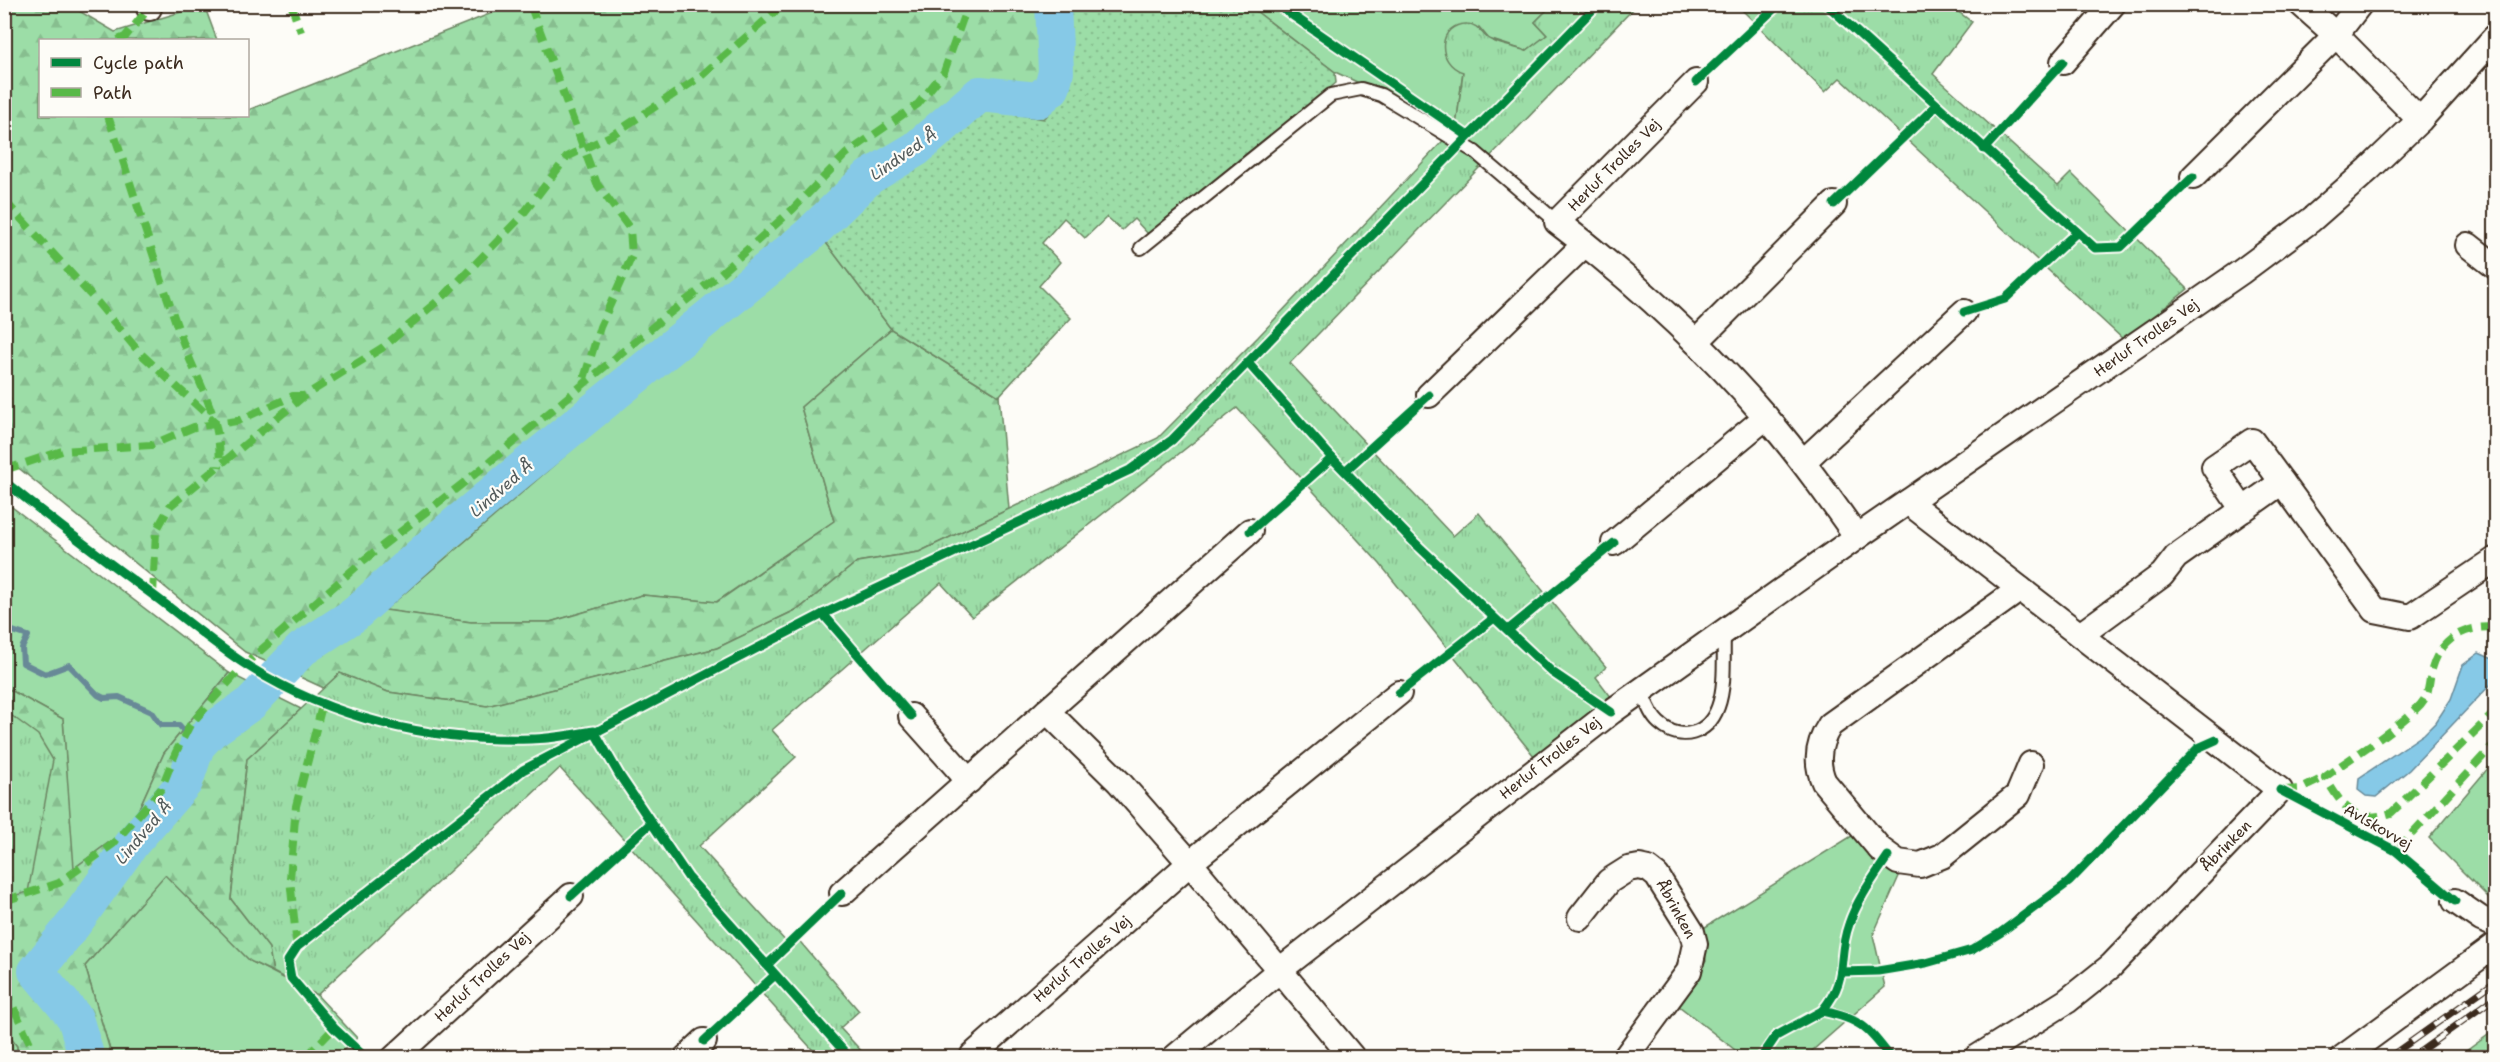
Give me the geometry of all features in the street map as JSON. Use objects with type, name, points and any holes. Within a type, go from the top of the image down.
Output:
[{"type":"street","points":[[2063,62],[2112,4]]},
{"type":"street","points":[[2301,4],[2336,35],[2420,120]]},
{"type":"street","points":[[2193,177],[2336,35],[2360,4]]},
{"type":"street","name":"Herluf Trolles Vej","points":[[1174,1058],[1281,969],[1456,830],[1641,690],[1857,537],[2241,272],[2311,220],[2420,120],[2496,36]]},
{"type":"street","name":"Herluf Trolles Vej","points":[[1696,82],[1557,222],[1642,291],[1696,342],[1766,417],[1803,462],[1857,537]]},
{"type":"street","points":[[1696,342],[1834,204]]},
{"type":"street","points":[[1429,394],[1585,244]]},
{"type":"street","points":[[2468,245],[2496,267]]},
{"type":"street","points":[[1803,462],[1964,312]]},
{"type":"street","points":[[1614,543],[1766,417]]},
{"type":"street","points":[[2243,510],[2214,467],[2252,441],[2375,610],[2410,617],[2496,559]]},
{"type":"street","points":[[2080,635],[2162,575],[2176,557],[2282,482]]},
{"type":"street","name":"Åbrinken","points":[[1908,502],[2280,790],[2111,966],[2067,1001],[1976,1058]]},
{"type":"street","points":[[842,893],[1250,531]]},
{"type":"street","points":[[2020,589],[1830,725],[1819,747],[1819,771],[1824,782],[1880,849],[1898,862],[1920,865],[1942,856],[2018,795],[2031,764]]},
{"type":"street","name":"Herluf Trolles Vej","points":[[973,1055],[1190,863],[1399,693]]},
{"type":"street","points":[[1047,711],[1119,782],[1281,969],[1353,1058]]},
{"type":"street","points":[[911,716],[969,781]]},
{"type":"street","name":"Åbrinken","points":[[1580,918],[1609,881],[1628,869],[1639,867],[1648,869],[1657,876],[1692,932],[1695,944],[1689,970],[1624,1058]]},
{"type":"street","name":"Herluf Trolles Vej","points":[[394,1058],[571,896]]},
{"type":"street","points":[[2455,901],[2481,919],[2496,925]]},
{"type":"street","points":[[2342,1058],[2496,945]]},
{"type":"street","points":[[686,1058],[704,1041]]},
{"type":"lane","points":[[1141,248],[1331,95],[1361,89],[1381,95],[1475,152],[1557,222]]},
{"type":"lane","points":[[1641,690],[1649,709],[1658,722],[1666,728],[1675,733],[1690,734],[1703,729],[1713,721],[1719,704],[1725,631]]},
{"type":"green space","points":[[4,5],[69,5],[115,32],[204,5],[217,39],[39,39],[39,117],[249,117],[249,110],[512,5],[1070,5],[1063,98],[1044,120],[983,109],[821,236],[385,610],[471,622],[550,622],[642,595],[717,602],[834,521],[801,407],[891,329],[999,396],[1009,509],[919,552],[857,562],[800,608],[717,648],[487,706],[388,692],[340,673],[324,688],[245,652],[5,457]]},
{"type":"green space","points":[[1070,5],[1248,5],[1335,72],[1336,83],[1149,235],[1134,219],[1122,230],[1107,217],[1085,238],[1064,218],[1042,243],[1060,262],[1039,286],[1071,318],[999,396],[891,329],[821,236],[983,109],[1044,119],[1063,98]]},
{"type":"green space","points":[[1248,5],[1552,5],[1535,22],[1547,35],[1526,51],[1489,39],[1479,27],[1463,71],[1456,127],[1335,72]]},
{"type":"green space","points":[[1552,5],[1637,5],[1290,363],[1453,536],[1479,513],[1606,667],[1596,677],[1612,698],[1534,756],[1380,564],[1237,408],[972,617],[941,583],[772,730],[796,757],[699,846],[788,944],[796,937],[859,1011],[840,1028],[867,1057],[819,1057],[560,768],[317,995],[273,972],[269,948],[231,899],[247,759],[340,673],[388,692],[487,706],[717,648],[800,608],[857,562],[919,552],[1158,438],[1258,337],[1456,127],[1463,72],[1448,61],[1444,53],[1446,36],[1450,30],[1457,25],[1471,24],[1493,41],[1526,51],[1547,35],[1535,22]]},
{"type":"green space","points":[[1737,5],[1949,5],[1972,22],[1933,74],[2058,186],[2071,173],[2188,289],[2124,340],[1840,78],[1825,92]]},
{"type":"green space","points":[[821,236],[891,329],[801,407],[834,521],[716,602],[642,595],[550,622],[471,622],[384,610]]},
{"type":"green space","points":[[4,501],[229,673],[164,753],[131,826],[73,869],[63,719],[5,687]]},
{"type":"green space","points":[[229,673],[301,709],[247,759],[231,899],[269,948],[273,972],[250,961],[165,875],[85,966],[112,1057],[18,1057],[17,1046],[5,1030],[5,687],[63,719],[74,868],[131,826],[164,753]]},
{"type":"green space","points":[[4,710],[38,735],[53,760],[28,892],[5,898]]},
{"type":"green space","points":[[2495,760],[2495,904],[2429,838]]},
{"type":"green space","points":[[1855,834],[1900,874],[1873,935],[1885,987],[1805,1057],[1744,1057],[1679,1006],[1706,960],[1702,929]]},
{"type":"green space","points":[[165,874],[250,961],[317,995],[357,1038],[336,1057],[112,1057],[85,966]]},
{"type":"green space","points":[[4,1030],[17,1046],[18,1057],[5,1057]]},
{"type":"green space","points":[[2495,1030],[2495,1057],[2458,1057]]},
{"type":"water","points":[[2479,653],[2495,660],[2495,680],[2409,770],[2376,797],[2366,796],[2358,790],[2359,778],[2424,734],[2436,722],[2451,699],[2463,665]]},
{"type":"waterway","name":"Lindved Å","points":[[87,1058],[75,1018],[36,971],[73,925],[132,843],[185,782],[197,746],[211,731],[251,703],[302,649],[354,615],[436,541],[517,473],[808,236],[869,177],[916,149],[980,94],[1038,100],[1052,88],[1056,72],[1053,4]]},
{"type":"waterway","points":[[4,628],[28,636],[22,648],[23,663],[45,674],[69,665],[98,695],[104,698],[119,697],[152,712],[161,725],[179,725],[197,746]]},
{"type":"railway","points":[[2388,1058],[2496,981]]},
{"type":"railway","points":[[2411,1058],[2496,997]]},
{"type":"marked path","points":[[120,39],[125,37],[149,8],[148,4]]},
{"type":"marked path","points":[[291,4],[301,32]]},
{"type":"marked path","points":[[530,4],[597,184],[630,229],[632,256],[600,327],[582,385]]},
{"type":"marked path","points":[[153,595],[156,531],[170,506],[304,396],[382,348],[446,294],[520,218],[567,157],[612,135],[700,77],[784,4]]},
{"type":"marked path","points":[[4,901],[59,883],[113,844],[161,789],[190,725],[245,664],[364,560],[475,474],[715,278],[793,209],[846,154],[918,104],[944,72],[968,4]]},
{"type":"marked path","points":[[108,117],[181,337],[213,417],[217,433],[219,467]]},
{"type":"marked path","points":[[4,200],[98,303],[139,352],[215,422]]},
{"type":"marked path","points":[[4,470],[62,451],[151,445],[194,427],[237,421],[293,396],[304,396]]},
{"type":"marked path","points":[[2496,628],[2474,628],[2448,642],[2436,658],[2428,691],[2420,705],[2394,728],[2325,777],[2337,797],[2358,815],[2367,817],[2391,813],[2496,711]]},
{"type":"marked path","points":[[297,947],[290,879],[296,806],[323,702]]},
{"type":"marked path","points":[[2396,851],[2496,742]]},
{"type":"marked path","points":[[2283,790],[2301,789],[2325,777]]},
{"type":"marked path","points":[[4,987],[37,1058]]},
{"type":"marked path","points":[[305,1058],[334,1028]]},
{"type":"cycle path","points":[[1276,4],[1468,136]]},
{"type":"cycle path","points":[[366,1058],[334,1028],[291,978],[288,961],[297,947],[523,770],[823,614],[1130,470],[1172,440],[1598,4]]},
{"type":"cycle path","points":[[1696,82],[1779,4]]},
{"type":"cycle path","points":[[1826,4],[2095,248],[2121,247],[2193,177]]},
{"type":"cycle path","points":[[1984,149],[2063,62]]},
{"type":"cycle path","points":[[1834,204],[1937,105]]},
{"type":"cycle path","points":[[1964,312],[2005,299],[2077,232]]},
{"type":"cycle path","points":[[1248,363],[1332,458],[1414,542],[1552,672],[1611,712]]},
{"type":"cycle path","points":[[1345,471],[1429,395]]},
{"type":"cycle path","points":[[1250,531],[1332,458]]},
{"type":"cycle path","points":[[4,481],[236,658],[280,684],[314,700],[384,724],[457,736],[539,739],[594,731],[620,776],[688,877],[850,1058]]},
{"type":"cycle path","points":[[1508,630],[1614,543]]},
{"type":"cycle path","points":[[823,614],[911,716]]},
{"type":"cycle path","points":[[1399,693],[1494,618]]},
{"type":"cycle path","points":[[1841,972],[1878,971],[1926,963],[1972,950],[2000,933],[2069,882],[2198,748],[2216,740]]},
{"type":"cycle path","name":"Avlskovvej","points":[[2280,790],[2396,851],[2455,901]]},
{"type":"cycle path","points":[[571,896],[651,823]]},
{"type":"cycle path","points":[[1822,1011],[1836,988],[1845,937],[1852,915],[1888,856]]},
{"type":"cycle path","points":[[767,965],[842,893]]},
{"type":"cycle path","points":[[704,1041],[775,975]]},
{"type":"cycle path","points":[[1761,1058],[1776,1036],[1822,1011],[1855,1021],[1876,1039],[1891,1058]]}]
